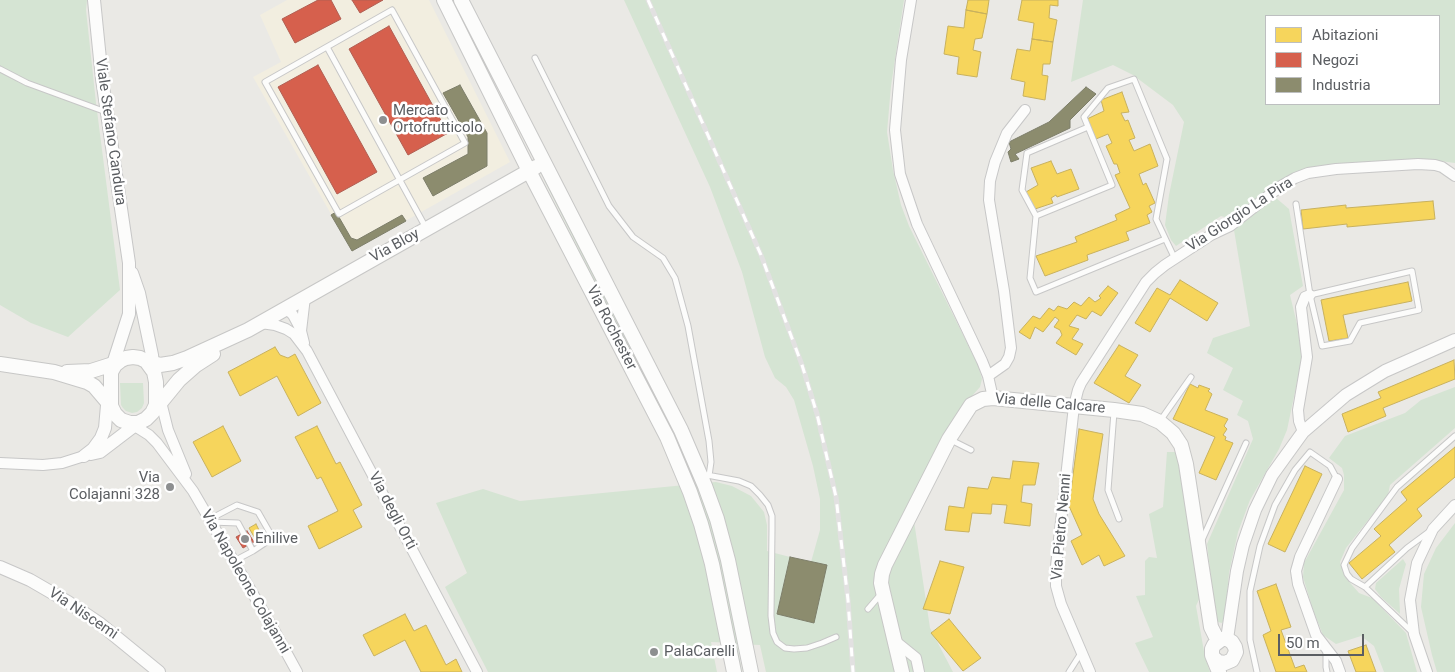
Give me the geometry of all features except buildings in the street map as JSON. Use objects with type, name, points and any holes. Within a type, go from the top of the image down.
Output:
[{"type":"main road","name":"Via Rochester","points":[[444,0],[529,171],[667,437],[701,524],[712,564],[734,672]]},
{"type":"main road","name":"Via Rochester","points":[[461,0],[668,401],[704,475],[728,560],[751,672]]},
{"type":"main road","name":"Via Bloy","points":[[248,330],[544,163]]},
{"type":"main road","points":[[152,370],[160,364],[173,363],[187,358],[248,330]]},
{"type":"main road","points":[[0,364],[54,372],[87,382],[94,386],[121,420],[134,424],[146,419],[179,380],[196,365],[248,330]]},
{"type":"main road","points":[[54,372],[114,369],[126,358],[133,357],[152,370],[156,405],[152,413]]},
{"type":"main road","points":[[109,404],[114,369]]},
{"type":"main road","name":"Via delle Calcare","points":[[902,672],[882,592],[882,574],[949,440],[970,405],[983,399],[993,398],[1142,414],[1160,422],[1173,432],[1181,445],[1186,464],[1211,626],[1222,640]]},
{"type":"main road","points":[[1234,658],[1217,666],[1212,655],[1214,645],[1222,640],[1232,642],[1236,652],[1234,658],[1237,672]]},
{"type":"street","name":"Viale Stefano Candura","points":[[94,0],[107,113],[129,263]]},
{"type":"street","points":[[911,0],[901,60],[895,130],[900,174],[917,224],[988,376],[993,398]]},
{"type":"street","points":[[988,376],[1005,364],[1011,348],[989,200],[990,181],[995,162],[1007,133],[1025,110]]},
{"type":"street","name":"Via Giorgio La Pira","points":[[1074,406],[1081,383],[1138,294],[1155,273],[1211,235],[1230,226],[1281,186],[1308,173],[1336,169],[1426,164],[1442,167],[1455,176]]},
{"type":"street","points":[[114,369],[130,314],[129,263]]},
{"type":"street","points":[[129,263],[139,293],[152,370],[168,430],[193,491]]},
{"type":"street","points":[[1303,432],[1299,422],[1298,410],[1307,357],[1301,308],[1305,297],[1310,295]]},
{"type":"street","points":[[261,323],[298,332],[304,297]]},
{"type":"street","name":"Via degli Orti","points":[[286,308],[293,315],[298,332],[307,351],[477,672]]},
{"type":"street","points":[[1222,640],[1243,545],[1255,510],[1272,475],[1303,432],[1346,395],[1386,371],[1455,340]]},
{"type":"street","points":[[84,456],[102,438],[109,404]]},
{"type":"street","name":"Via Pietro Nenni","points":[[1074,406],[1056,566],[1056,586],[1061,604],[1090,672]]},
{"type":"street","points":[[0,463],[43,465],[62,463],[100,452],[134,424],[149,435],[167,455],[193,491]]},
{"type":"street","points":[[112,443],[132,435],[149,435]]},
{"type":"street","points":[[1337,479],[1300,557],[1296,571],[1298,584],[1316,635],[1336,661],[1340,672]]},
{"type":"street","name":"Via Napoleone Colajanni","points":[[193,491],[297,672]]},
{"type":"street","points":[[1427,672],[1414,634],[1410,600],[1417,563],[1433,529],[1455,505]]},
{"type":"street","name":"Via Niscemi","points":[[0,566],[30,580],[68,602],[99,623],[159,672]]},
{"type":"street","points":[[895,641],[916,658],[919,672]]},
{"type":"lane","points":[[392,10],[465,143],[400,179],[339,214],[265,82],[392,10]]},
{"type":"lane","points":[[327,47],[426,228]]},
{"type":"lane","points":[[535,58],[609,206],[633,237],[663,258],[675,278],[688,326],[709,441],[711,462],[704,475],[739,481],[751,486],[768,505],[772,516],[771,616],[773,633],[777,642],[785,648],[794,649],[815,646],[836,637]]},
{"type":"lane","points":[[0,69],[27,83],[107,113]]},
{"type":"lane","points":[[1036,216],[1112,185],[1084,117],[1108,88],[1134,79],[1167,159],[1156,219],[1175,259]]},
{"type":"lane","points":[[1088,128],[1027,153],[1022,190],[1036,216],[1030,278],[1036,292],[1165,239]]},
{"type":"lane","points":[[1296,204],[1310,295],[1322,346],[1350,341],[1360,323],[1419,310],[1412,271],[1310,295]]},
{"type":"lane","points":[[1160,422],[1191,377]]},
{"type":"lane","points":[[1114,410],[1108,490],[1119,519]]},
{"type":"lane","points":[[1414,634],[1365,587],[1351,579],[1344,565],[1352,548],[1397,488],[1455,436]]},
{"type":"lane","points":[[949,440],[971,450]]},
{"type":"lane","points":[[1199,546],[1246,443]]},
{"type":"lane","points":[[1256,672],[1250,640],[1250,591],[1260,546],[1275,505],[1295,470],[1310,452],[1330,466],[1337,479]]},
{"type":"lane","points":[[209,520],[237,505],[258,512],[270,532],[265,543],[233,561]]},
{"type":"lane","points":[[209,520],[238,523],[253,550]]},
{"type":"lane","points":[[1365,587],[1407,548],[1433,529]]},
{"type":"lane","points":[[868,609],[882,592]]},
{"type":"lane","points":[[1326,649],[1327,672]]},
{"type":"lane","points":[[1070,672],[1082,652]]},
{"type":"shaded area","name":"Mercato Ortofrutticolo","points":[[287,0],[429,0],[510,162],[352,251],[253,77],[281,62],[260,15]]},
{"type":"green space","points":[[0,0],[87,0],[86,10],[96,103],[120,290],[68,337],[31,323],[0,305]]},
{"type":"green space","points":[[624,0],[904,0],[891,86],[887,132],[893,170],[901,205],[909,226],[978,365],[982,379],[980,387],[963,406],[911,501],[930,628],[953,672],[766,672],[760,645],[737,644],[741,672],[734,643],[711,642],[717,672],[488,672],[445,587],[467,573],[436,503],[483,489],[520,501],[716,482],[732,486],[751,496],[764,512],[767,525],[767,551],[790,557],[777,614],[814,623],[811,562],[820,530],[820,499],[813,466],[794,400],[786,387],[775,378],[765,357],[742,272],[710,187]]},
{"type":"green space","points":[[1083,0],[1455,0],[1455,163],[1440,161],[1315,166],[1276,183],[1228,218],[1221,216],[1176,246],[1171,240],[1165,225],[1169,195],[1184,122],[1173,105],[1133,75],[1113,65],[1071,82]]},
{"type":"green space","points":[[546,179],[674,434],[686,460],[684,461],[544,180]]},
{"type":"green space","points":[[1275,197],[1289,209],[1303,286],[1290,295],[1302,358],[1287,430],[1279,449],[1250,500],[1238,532],[1229,573],[1225,618],[1222,623],[1218,622],[1215,613],[1207,544],[1253,439],[1248,421],[1237,415],[1243,401],[1223,390],[1233,368],[1207,353],[1213,338],[1250,326],[1234,230]]},
{"type":"green space","points":[[120,383],[143,383],[144,403],[137,412],[126,411],[121,405]]},
{"type":"green space","points":[[1455,387],[1455,428],[1390,485],[1388,495],[1346,548],[1340,562],[1345,577],[1359,593],[1372,598],[1406,633],[1417,672],[1384,672],[1374,646],[1361,636],[1336,644],[1323,635],[1303,577],[1304,563],[1344,490],[1342,468],[1329,458],[1345,436],[1405,413],[1421,400]]},
{"type":"green space","points":[[1167,452],[1178,452],[1200,597],[1196,606],[1205,657],[1210,672],[1149,672],[1135,643],[1153,637],[1136,596],[1145,595],[1145,561],[1149,557],[1157,558],[1149,514],[1163,507]]},
{"type":"green space","points":[[1455,523],[1455,672],[1437,672],[1421,607],[1424,574],[1436,548]]},
{"type":"green space","points":[[1403,559],[1406,564],[1399,589],[1400,614],[1375,589],[1376,583]]},
{"type":"railway","points":[[648,0],[761,255],[802,365],[817,414],[836,497],[848,600],[853,672]]},
{"type":"place","name":"Mercato Ortofrutticolo","points":[[383,120]]},
{"type":"place","name":"Via Colajanni 328","points":[[170,487]]},
{"type":"place","name":"Enilive","points":[[245,539]]},
{"type":"place","name":"PalaCarelli","points":[[654,652]]}]
